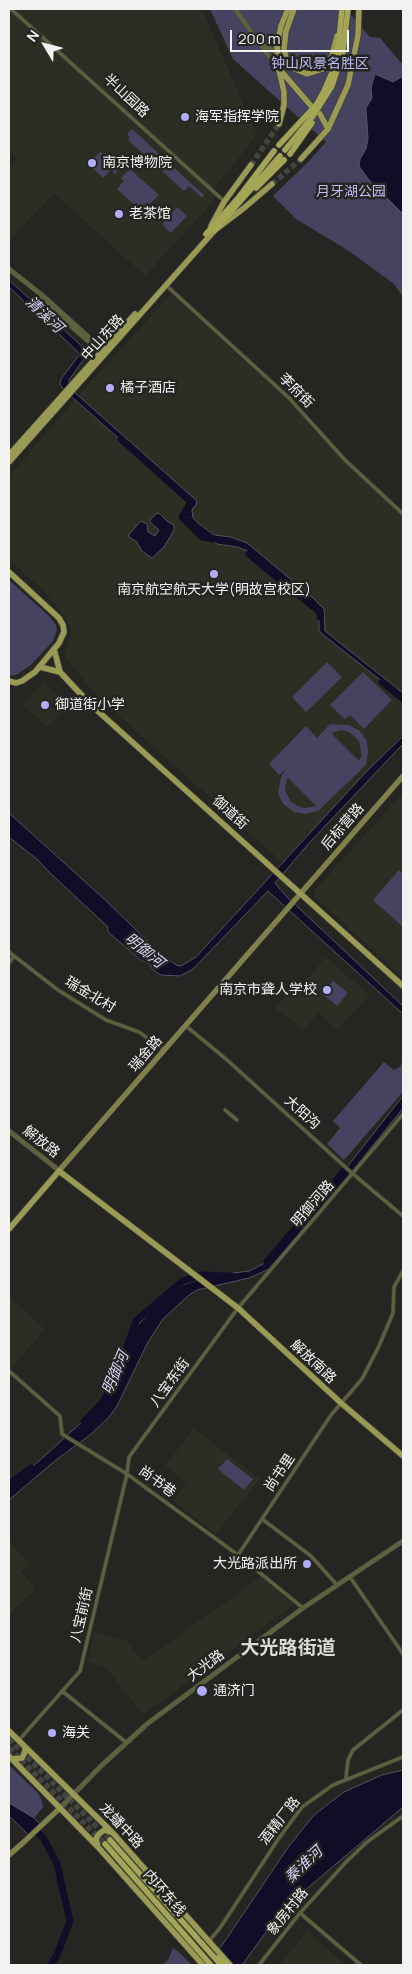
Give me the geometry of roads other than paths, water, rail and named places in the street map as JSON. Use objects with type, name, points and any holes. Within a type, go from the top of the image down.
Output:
[{"type":"highway","points":[[341,9],[340,41],[335,64],[328,82],[284,149],[313,116],[332,86],[343,52],[348,9]]},
{"type":"highway","points":[[206,234],[238,197],[279,155],[215,230]]},
{"type":"highway","name":"内环东线","points":[[210,1953],[107,1842],[203,1963],[210,1965]]},
{"type":"highway","points":[[210,1953],[221,1965]]},
{"type":"highway","points":[[210,1953],[229,1965]]},
{"type":"main road","points":[[279,124],[284,105],[284,92],[276,46],[288,9]]},
{"type":"main road","points":[[294,9],[286,30],[284,49],[286,58],[294,69],[307,74],[323,69],[332,56],[341,9]]},
{"type":"main road","points":[[301,159],[328,129],[348,85],[358,35],[359,9]]},
{"type":"main road","points":[[279,70],[314,106]]},
{"type":"main road","points":[[320,114],[328,129]]},
{"type":"main road","name":"中山东路","points":[[9,456],[206,234],[224,202],[252,165]]},
{"type":"main road","name":"中山东路","points":[[9,462],[102,352],[215,230],[272,184]]},
{"type":"main road","points":[[9,572],[62,621],[63,637],[40,667],[22,681],[16,683],[9,681]]},
{"type":"main road","name":"御道街","points":[[54,650],[60,672],[90,704],[403,986]]},
{"type":"main road","points":[[40,667],[60,672]]},
{"type":"main road","name":"后标营路","points":[[300,893],[403,776]]},
{"type":"main road","name":"瑞金路","points":[[9,1229],[300,893]]},
{"type":"main road","points":[[140,1233],[238,1308]]},
{"type":"main road","name":"龙蟠中路","points":[[9,1731],[112,1832],[229,1965]]},
{"type":"main road","points":[[10,1758],[22,1758],[26,1752],[24,1747]]},
{"type":"main road","points":[[10,1758],[98,1847],[203,1963]]},
{"type":"main road","points":[[9,1855],[60,1808]]},
{"type":"main road","points":[[98,1847],[96,1839],[98,1835],[104,1830],[112,1832]]},
{"type":"street","name":"半山园路","points":[[11,9],[224,202]]},
{"type":"street","points":[[235,9],[279,70]]},
{"type":"street","points":[[260,44],[274,51],[279,70]]},
{"type":"street","points":[[9,269],[43,296],[102,352]]},
{"type":"street","name":"李府街","points":[[169,288],[289,398],[345,460],[403,514]]},
{"type":"street","name":"瑞金北村","points":[[9,952],[58,990],[106,1020],[139,1032],[164,1050]]},
{"type":"street","points":[[9,963],[14,956]]},
{"type":"street","name":"大阳沟","points":[[186,1026],[226,1059],[353,1174],[403,1216]]},
{"type":"street","points":[[225,1110],[237,1120]]},
{"type":"street","name":"明御河路","points":[[238,1308],[403,1114]]},
{"type":"street","name":"解放路","points":[[9,1132],[59,1171]]},
{"type":"street","points":[[59,1171],[140,1233]]},
{"type":"street","name":"解放南路","points":[[186,1269],[238,1308],[341,1403],[403,1456]]},
{"type":"street","name":"尚书里","points":[[238,1555],[341,1403],[362,1379],[393,1313],[394,1287],[403,1271]]},
{"type":"street","name":"八宝东街","points":[[127,1474],[129,1457],[238,1308]]},
{"type":"street","name":"尚书巷","points":[[9,1371],[60,1416],[62,1434],[127,1474],[238,1555],[303,1608]]},
{"type":"street","name":"八宝前街","points":[[18,1741],[80,1671],[127,1474]]},
{"type":"street","points":[[262,1519],[310,1556],[337,1585]]},
{"type":"street","name":"大光路","points":[[60,1808],[147,1724],[303,1608],[403,1541]]},
{"type":"street","points":[[350,1576],[403,1654]]},
{"type":"street","points":[[62,1691],[127,1743]]},
{"type":"street","points":[[346,1778],[348,1760],[353,1750],[403,1710]]},
{"type":"street","name":"酒精厂路","points":[[209,1941],[220,1928],[279,1838],[302,1807],[332,1785],[346,1778],[403,1757]]},
{"type":"street","name":"象房村路","points":[[260,1965],[300,1913],[347,1861],[367,1842],[403,1816]]},
{"type":"street","points":[[300,1913],[361,1965]]},
{"type":"water","points":[[375,74],[393,82],[403,76],[403,214],[369,180],[359,166],[368,139],[366,108],[372,98],[371,88]]},
{"type":"water","name":"清溪河","points":[[9,280],[85,349],[86,356],[69,380],[69,385],[73,391],[197,501],[192,509],[193,518],[198,523],[214,535],[231,537],[247,543],[312,597],[324,609],[325,631],[403,693],[403,698],[322,634],[319,630],[319,614],[317,609],[261,561],[248,551],[217,544],[200,533],[189,522],[186,515],[190,502],[64,390],[60,384],[61,379],[80,354],[9,287]]},
{"type":"water","points":[[157,513],[174,525],[174,530],[164,547],[152,558],[142,551],[137,542],[129,537],[129,534],[141,521],[147,524],[148,532],[155,536],[159,530],[150,520]]},
{"type":"water","points":[[403,736],[403,744],[310,842],[275,883],[284,894],[403,1006],[403,1014],[268,891],[193,969],[180,976],[161,975],[152,969],[149,963],[142,961],[108,932],[108,927],[38,860],[9,837],[9,813],[155,948],[176,965],[181,966],[196,957],[366,772]]},
{"type":"water","name":"明御河","points":[[403,1096],[403,1108],[276,1266],[249,1278],[197,1290],[189,1295],[163,1319],[148,1342],[117,1406],[109,1417],[90,1435],[56,1460],[9,1500],[9,1484],[38,1462],[107,1399],[112,1390],[119,1362],[138,1325],[160,1303],[183,1285],[208,1276],[249,1271],[269,1261],[321,1200]]},
{"type":"water","name":"秦淮河","points":[[403,1770],[403,1807],[283,1909],[242,1965],[206,1965],[223,1944],[289,1846],[314,1815],[344,1792],[382,1775]]},
{"type":"water","points":[[9,1803],[34,1818],[41,1825],[30,1836],[9,1816]]},
{"type":"waterway","points":[[121,439],[191,502],[182,517],[202,537],[214,539]]},
{"type":"waterway","points":[[249,554],[300,596]]},
{"type":"waterway","points":[[305,600],[320,612],[320,617]]},
{"type":"waterway","points":[[382,682],[403,699]]},
{"type":"waterway","name":"明御河","points":[[267,1262],[344,1171]]},
{"type":"waterway","name":"明御河","points":[[201,1275],[231,1276]]},
{"type":"waterway","name":"明御河","points":[[127,1347],[136,1321],[183,1281],[193,1278]]},
{"type":"waterway","name":"明御河","points":[[84,1422],[103,1402],[116,1379]]},
{"type":"waterway","name":"明御河","points":[[9,1484],[31,1468]]},
{"type":"waterway","points":[[33,1827],[44,1839],[57,1864],[70,1921],[57,1955],[51,1965]]},
{"type":"tunnel","points":[[251,165],[279,124]]},
{"type":"tunnel","points":[[272,184],[301,159]]},
{"type":"tunnel","points":[[9,1739],[110,1840]]},
{"type":"tunnel","points":[[9,1748],[105,1844]]},
{"type":"place","name":"海军指挥学院","points":[[185,117]]},
{"type":"place","name":"南京博物院","points":[[92,163]]},
{"type":"place","name":"老茶馆","points":[[119,214]]},
{"type":"place","name":"橘子酒店","points":[[110,388]]},
{"type":"place","name":"南京航空航天大学(明故宫校区)","points":[[214,574]]},
{"type":"place","name":"御道街小学","points":[[45,705]]},
{"type":"place","name":"南京市聋人学校","points":[[327,990]]},
{"type":"place","name":"大光路派出所","points":[[307,1564]]},
{"type":"place","name":"通济门","points":[[202,1691]]},
{"type":"place","name":"海关","points":[[52,1733]]},
{"type":"district","name":"大光路街道","points":[[288,1649]]},
{"type":"park label","name":"钟山风景名胜区","points":[[320,64]]},
{"type":"park label","name":"月牙湖公园","points":[[351,192]]}]
